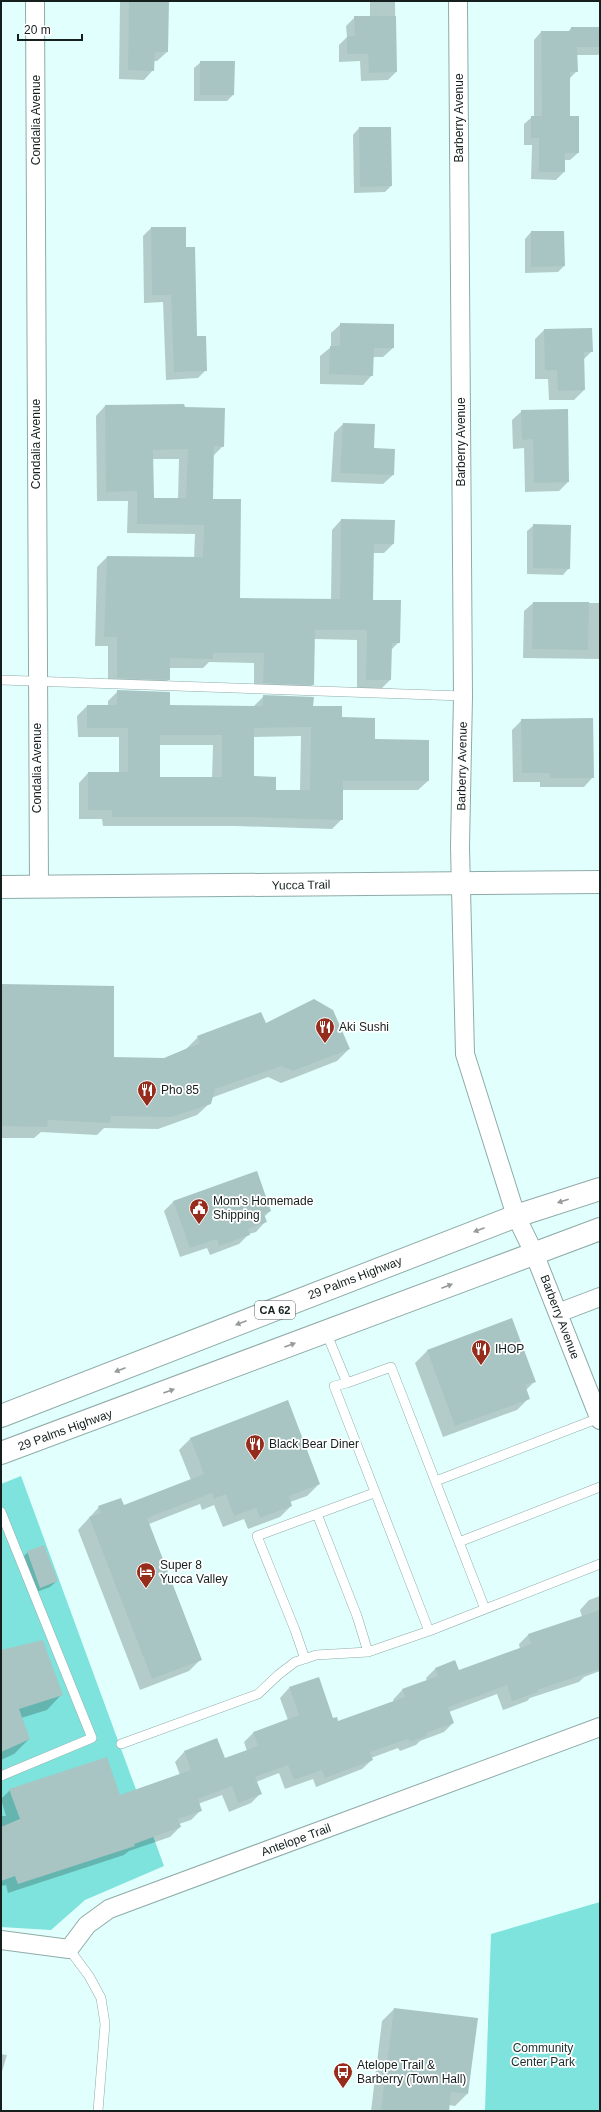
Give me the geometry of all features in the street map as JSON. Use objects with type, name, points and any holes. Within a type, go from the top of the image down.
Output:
[{"type":"main road","name":"Yucca Trail","points":[[1,887],[600,882]]},
{"type":"main road","name":"29 Palms Highway","points":[[1,1416],[516,1216],[600,1189]]},
{"type":"main road","name":"29 Palms Highway","points":[[1,1453],[600,1229]]},
{"type":"street","name":"Condalia Avenue","points":[[35,1],[39,887]]},
{"type":"street","name":"Barberry Avenue","points":[[458,1],[463,696],[460,847],[465,1054],[516,1216],[534,1253],[600,1419]]},
{"type":"street","points":[[558,1313],[600,1297]]},
{"type":"street","name":"Antelope Trail","points":[[68,1948],[87,1925],[109,1909],[600,1728]]},
{"type":"street","points":[[1,1940],[68,1948]]},
{"type":"lane","points":[[1,680],[37,680],[463,696]]},
{"type":"lane","points":[[326,1332],[347,1383]]},
{"type":"lane","points":[[429,1631],[374,1493],[334,1386],[347,1383],[392,1366],[485,1609]]},
{"type":"lane","points":[[436,1481],[600,1419]]},
{"type":"lane","points":[[459,1542],[600,1487]]},
{"type":"lane","points":[[305,1659],[295,1630],[257,1536],[374,1493]]},
{"type":"lane","points":[[1,1512],[92,1738],[1,1776]]},
{"type":"lane","points":[[317,1514],[357,1616],[368,1652]]},
{"type":"lane","points":[[121,1744],[258,1694],[278,1675],[295,1662],[316,1655],[368,1652],[429,1631],[600,1564]]},
{"type":"lane","points":[[68,1948],[89,1976],[101,1998],[105,2024],[98,2111]]},
{"type":"green space","points":[[21,1476],[164,1866],[85,1900],[51,1930],[1,1927],[1,1484]]},
{"type":"green space","name":"Community Center Park","points":[[600,1902],[600,2111],[485,2111],[491,1934]]},
{"type":"building","points":[[129,1],[169,1],[168,52],[155,52],[154,71],[128,70]]},
{"type":"building","points":[[354,16],[396,16],[397,72],[369,73],[368,54],[347,54],[347,36],[355,36]]},
{"type":"building","points":[[571,27],[600,27],[600,47],[577,47],[578,72],[570,72],[570,116],[579,116],[579,153],[565,153],[565,172],[539,172],[539,138],[531,138],[531,116],[542,116],[541,31],[571,31]]},
{"type":"building","points":[[200,61],[235,61],[234,95],[200,95]]},
{"type":"building","points":[[359,127],[391,127],[392,186],[360,187]]},
{"type":"building","points":[[151,227],[186,227],[186,247],[195,247],[197,336],[206,336],[207,371],[174,372],[171,295],[152,295]]},
{"type":"building","points":[[531,231],[564,231],[565,266],[531,267]]},
{"type":"building","points":[[340,323],[394,324],[394,348],[374,348],[373,376],[329,374],[330,346],[340,346]]},
{"type":"building","points":[[592,328],[593,352],[584,352],[585,390],[558,391],[557,370],[545,370],[544,329]]},
{"type":"building","points":[[184,404],[185,407],[225,408],[224,447],[214,446],[213,499],[241,499],[240,598],[340,599],[341,519],[395,520],[394,544],[374,544],[373,600],[401,600],[400,643],[392,643],[391,680],[366,680],[367,630],[315,630],[314,685],[263,683],[264,653],[213,653],[213,659],[170,658],[170,680],[117,678],[117,637],[104,637],[107,556],[203,557],[204,525],[137,524],[137,491],[106,492],[105,405]],"holes":[[[188,449],[186,498],[154,498],[153,450]]]},
{"type":"building","points":[[568,409],[569,482],[534,483],[533,439],[522,440],[521,410]]},
{"type":"building","points":[[343,423],[375,424],[374,448],[395,449],[394,475],[340,473]]},
{"type":"building","points":[[533,524],[571,525],[570,569],[533,568]]},
{"type":"building","points":[[533,602],[589,602],[588,650],[532,649]]},
{"type":"building","points":[[117,690],[170,692],[170,705],[263,706],[263,695],[314,697],[313,706],[342,706],[342,717],[375,718],[375,739],[429,740],[429,781],[343,781],[343,820],[246,817],[112,817],[112,810],[88,810],[88,772],[128,772],[128,728],[87,728],[87,705],[117,705]],"holes":[[[311,727],[310,790],[276,790],[276,777],[254,776],[254,728]],[[160,735],[222,735],[222,777],[160,777]]]},
{"type":"building","points":[[593,718],[594,778],[550,778],[549,773],[522,773],[521,719]]},
{"type":"building","points":[[1,984],[114,986],[114,1057],[164,1058],[200,1043],[197,1036],[261,1012],[266,1023],[314,999],[333,1010],[350,1049],[293,1071],[281,1066],[215,1089],[211,1104],[171,1117],[111,1116],[110,1123],[48,1120],[47,1127],[1,1126]]},
{"type":"building","points":[[257,1171],[271,1211],[264,1214],[267,1222],[248,1229],[250,1235],[219,1246],[217,1239],[190,1248],[173,1201]]},
{"type":"building","name":"IHOP","points":[[512,1318],[536,1382],[525,1385],[530,1399],[455,1426],[427,1350]]},
{"type":"building","points":[[288,1400],[320,1484],[289,1496],[292,1506],[260,1518],[256,1508],[234,1516],[226,1494],[214,1499],[212,1493],[147,1518],[202,1660],[152,1679],[89,1517],[101,1513],[98,1506],[121,1498],[124,1505],[204,1474],[190,1438]]},
{"type":"building","points":[[44,1545],[58,1581],[40,1588],[27,1551]]},
{"type":"building","points":[[600,1610],[600,1669],[537,1690],[538,1692],[512,1701],[507,1685],[448,1707],[454,1723],[426,1733],[427,1736],[410,1742],[408,1739],[370,1752],[373,1760],[325,1778],[322,1770],[294,1780],[288,1765],[255,1777],[262,1794],[238,1803],[232,1786],[198,1799],[202,1811],[178,1819],[181,1827],[134,1844],[135,1846],[18,1884],[15,1876],[1,1881],[1,1827],[20,1819],[9,1789],[107,1757],[120,1795],[191,1770],[184,1751],[217,1738],[225,1758],[258,1746],[253,1732],[299,1715],[289,1687],[319,1677],[333,1718],[337,1717],[338,1721],[405,1697],[402,1689],[438,1676],[435,1668],[455,1660],[459,1670],[531,1644],[528,1634]]},
{"type":"building","points":[[43,1640],[63,1695],[19,1709],[30,1739],[1,1752],[1,1650]]},
{"type":"building","points":[[394,2008],[478,2018],[468,2094],[451,2092],[449,2111],[381,2111]]},
{"type":"place","name":"Aki Sushi","points":[[325,1044]]},
{"type":"place","name":"Pho 85","points":[[147,1107]]},
{"type":"place","name":"Mom's Homemade Shipping","points":[[199,1225]]},
{"type":"place","name":"IHOP","points":[[481,1366]]},
{"type":"place","name":"Black Bear Diner","points":[[255,1461]]},
{"type":"place","name":"Super 8 Yucca Valley","points":[[146,1589]]},
{"type":"place","name":"Atelope Trail & Barberry (Town Hall)","points":[[343,2089]]}]
